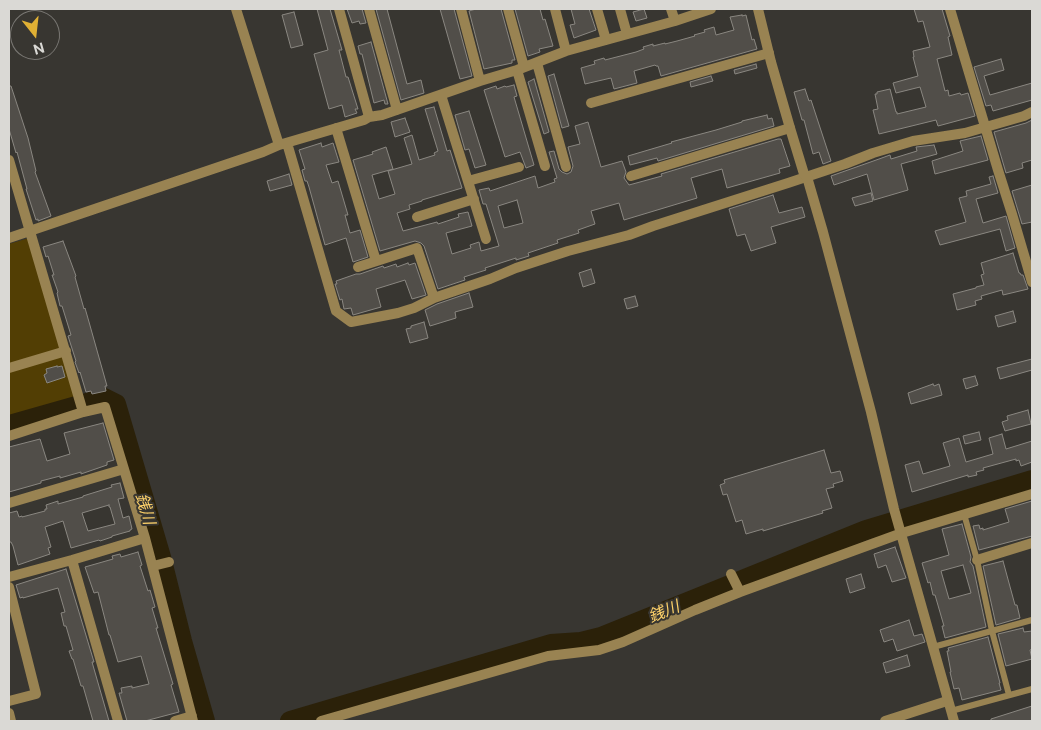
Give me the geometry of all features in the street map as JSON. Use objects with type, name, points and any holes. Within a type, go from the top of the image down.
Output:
[{"type":"street","points":[[236,9],[283,144],[336,311],[351,322],[414,308],[434,298],[516,268],[568,251],[629,235],[807,177],[873,153],[914,141],[965,133],[1032,112]]},
{"type":"street","points":[[339,9],[369,117]]},
{"type":"street","points":[[369,9],[397,110]]},
{"type":"street","points":[[461,9],[480,81]]},
{"type":"street","points":[[508,9],[545,166]]},
{"type":"street","points":[[555,9],[566,51]]},
{"type":"street","points":[[597,9],[606,40]]},
{"type":"street","points":[[620,9],[627,34]]},
{"type":"street","points":[[671,9],[675,21]]},
{"type":"street","points":[[9,238],[283,144],[369,117],[382,116],[480,81],[521,69],[566,51],[675,21],[711,9]]},
{"type":"street","points":[[758,9],[790,128],[823,232],[859,364],[895,511],[952,716]]},
{"type":"street","points":[[950,9],[1032,282]]},
{"type":"street","points":[[591,103],[769,53]]},
{"type":"street","points":[[537,63],[566,167]]},
{"type":"street","points":[[441,95],[486,238]]},
{"type":"street","points":[[336,128],[376,261]]},
{"type":"street","points":[[631,176],[790,128]]},
{"type":"street","points":[[9,160],[81,407]]},
{"type":"street","points":[[468,181],[519,166]]},
{"type":"street","points":[[417,217],[474,198]]},
{"type":"street","points":[[358,267],[417,248],[434,298]]},
{"type":"street","points":[[9,368],[66,351]]},
{"type":"street","points":[[9,436],[81,407],[105,407],[145,538],[193,719],[175,721]]},
{"type":"street","points":[[9,502],[124,469]]},
{"type":"street","points":[[321,721],[548,656],[599,650],[623,642],[739,590],[901,531],[1032,494]]},
{"type":"street","points":[[9,577],[145,538]]},
{"type":"street","points":[[977,560],[1032,543]]},
{"type":"street","points":[[72,560],[118,721]]},
{"type":"street","points":[[152,566],[169,562]]},
{"type":"street","points":[[732,575],[739,590]]},
{"type":"street","points":[[9,587],[36,694],[9,701]]},
{"type":"street","points":[[884,721],[947,701]]},
{"type":"street","points":[[9,713],[11,721]]},
{"type":"lane","points":[[964,514],[977,560],[992,631],[1009,695]]},
{"type":"lane","points":[[933,647],[1032,620]]},
{"type":"lane","points":[[952,716],[1009,695],[1032,689]]},
{"type":"shaded area","points":[[29,238],[77,401],[9,421],[9,244]]},
{"type":"building","points":[[317,9],[330,9],[342,50],[339,50],[346,77],[348,77],[358,109],[355,109],[357,113],[345,117],[342,105],[329,109],[314,54],[328,50]]},
{"type":"building","points":[[347,9],[362,9],[366,23],[360,24],[359,21],[352,23]]},
{"type":"building","points":[[376,9],[387,9],[407,84],[421,80],[424,93],[401,100]]},
{"type":"building","points":[[440,9],[454,9],[472,76],[460,79]]},
{"type":"building","points":[[476,9],[501,9],[515,60],[512,60],[512,63],[484,69],[469,11]]},
{"type":"building","points":[[515,9],[540,9],[553,46],[539,49],[540,52],[528,56]]},
{"type":"building","points":[[571,9],[589,9],[596,30],[574,38],[570,25],[575,24]]},
{"type":"building","points":[[644,9],[647,18],[636,21],[633,12]]},
{"type":"building","points":[[914,9],[942,9],[950,36],[948,37],[952,55],[937,59],[945,91],[948,90],[949,96],[968,93],[975,116],[938,126],[936,120],[879,134],[873,110],[878,109],[875,94],[877,92],[890,89],[897,114],[926,107],[920,87],[896,93],[893,83],[918,76],[913,51],[930,47],[923,21],[918,22]]},
{"type":"building","points":[[294,12],[303,45],[291,48],[282,15]]},
{"type":"building","points":[[746,15],[752,40],[754,39],[757,49],[661,76],[658,66],[655,65],[634,71],[637,83],[614,89],[611,78],[585,84],[581,68],[595,64],[594,61],[636,52],[644,49],[643,47],[653,44],[653,46],[665,44],[695,36],[705,32],[704,30],[714,27],[716,35],[734,30],[730,17]]},
{"type":"building","points":[[371,42],[388,104],[385,104],[384,100],[374,103],[362,54],[360,54],[358,46]]},
{"type":"building","points":[[1001,59],[1004,70],[984,76],[990,95],[1032,83],[1032,100],[993,111],[991,105],[986,106],[974,67]]},
{"type":"building","points":[[756,64],[757,68],[735,74],[734,70]]},
{"type":"building","points":[[554,74],[569,126],[562,128],[548,76]]},
{"type":"building","points":[[711,76],[713,81],[691,87],[690,82]]},
{"type":"building","points":[[534,79],[549,132],[544,134],[528,82]]},
{"type":"building","points":[[514,85],[517,96],[514,97],[534,165],[526,168],[520,152],[505,157],[484,90],[496,86],[497,89]]},
{"type":"building","points":[[9,86],[11,86],[28,138],[35,172],[51,216],[38,221],[38,219],[36,220],[26,189],[9,129]]},
{"type":"building","points":[[805,89],[809,101],[811,100],[831,161],[823,164],[819,152],[813,154],[794,92]]},
{"type":"building","points":[[434,107],[447,151],[450,150],[462,188],[409,205],[410,209],[397,213],[403,231],[437,222],[438,224],[459,217],[458,214],[468,212],[472,226],[446,233],[452,254],[471,248],[470,245],[479,242],[481,251],[499,246],[486,204],[483,204],[479,190],[489,188],[490,191],[535,176],[538,188],[555,182],[554,179],[557,178],[549,152],[554,151],[559,169],[562,172],[567,174],[571,172],[573,166],[568,147],[580,144],[575,126],[588,122],[601,167],[622,161],[626,172],[624,178],[629,185],[778,139],[781,139],[790,166],[779,169],[780,173],[727,188],[722,169],[691,178],[697,198],[624,220],[619,203],[591,211],[595,224],[578,230],[579,233],[557,240],[558,243],[528,253],[529,256],[485,268],[486,270],[464,277],[465,280],[438,289],[424,246],[421,243],[415,241],[380,251],[353,160],[373,154],[372,152],[386,147],[393,169],[372,175],[379,199],[395,194],[388,171],[412,164],[404,138],[412,135],[419,160],[435,155],[434,153],[438,151],[425,109]],"holes":[[[517,200],[523,223],[504,228],[498,206]]]},
{"type":"building","points":[[469,111],[486,165],[475,168],[469,149],[465,150],[455,115]]},
{"type":"building","points":[[767,115],[768,119],[772,118],[774,126],[658,161],[657,158],[630,165],[628,156]]},
{"type":"building","points":[[405,118],[410,132],[395,137],[391,122]]},
{"type":"building","points":[[1032,120],[1032,160],[1022,163],[1023,168],[1006,173],[994,132]]},
{"type":"building","points":[[981,136],[988,160],[935,174],[932,161],[963,151],[960,141]]},
{"type":"building","points":[[321,143],[322,147],[333,143],[339,162],[326,165],[332,183],[338,181],[348,215],[345,215],[350,233],[360,230],[368,257],[353,262],[346,238],[325,245],[309,187],[307,181],[305,181],[302,170],[305,169],[299,150]]},
{"type":"building","points":[[934,145],[937,154],[901,164],[908,190],[874,200],[867,174],[834,185],[831,176],[890,155],[891,159],[917,151],[916,147]]},
{"type":"building","points":[[289,174],[292,185],[270,191],[267,181]]},
{"type":"building","points":[[993,176],[998,193],[976,199],[983,223],[1006,216],[1015,248],[1006,251],[1000,229],[940,245],[935,231],[966,222],[959,198],[967,196],[966,191],[991,184],[989,177]]},
{"type":"building","points":[[1032,185],[1032,222],[1022,224],[1012,191]]},
{"type":"building","points":[[871,193],[873,201],[855,206],[852,198]]},
{"type":"building","points":[[773,195],[779,213],[802,207],[805,217],[771,227],[776,243],[751,251],[745,234],[737,236],[729,209]]},
{"type":"building","points":[[63,241],[76,276],[107,386],[105,386],[106,391],[92,394],[91,391],[86,392],[75,362],[68,336],[71,335],[62,306],[60,306],[48,256],[46,257],[43,247]]},
{"type":"building","points":[[1013,253],[1019,273],[1023,275],[1028,289],[1003,295],[1002,290],[981,296],[982,299],[975,301],[976,305],[957,310],[953,294],[984,285],[981,275],[984,274],[981,263]]},
{"type":"building","points":[[408,263],[409,265],[415,263],[426,295],[412,299],[405,280],[376,289],[381,307],[353,315],[351,308],[344,309],[342,299],[340,300],[335,284],[337,284],[336,281],[383,266],[384,268],[396,264],[397,267]]},
{"type":"building","points":[[591,269],[595,283],[583,287],[579,273]]},
{"type":"building","points":[[469,293],[473,307],[455,312],[456,318],[430,326],[425,310]]},
{"type":"building","points":[[635,296],[638,306],[627,309],[624,299]]},
{"type":"building","points":[[1013,311],[1016,322],[998,327],[995,316]]},
{"type":"building","points":[[424,322],[428,338],[410,343],[406,329]]},
{"type":"building","points":[[1032,359],[1032,370],[1000,379],[997,368]]},
{"type":"building","points":[[62,366],[65,377],[47,383],[44,375],[47,373],[46,369]]},
{"type":"building","points":[[975,376],[978,385],[966,389],[963,379]]},
{"type":"building","points":[[933,384],[934,386],[939,384],[942,395],[911,404],[908,393]]},
{"type":"building","points":[[1028,410],[1031,424],[1005,431],[1002,422],[1008,420],[1007,416]]},
{"type":"building","points":[[103,423],[114,460],[107,462],[107,465],[81,474],[81,472],[60,478],[60,476],[9,492],[9,447],[40,439],[47,461],[70,454],[64,433]]},
{"type":"building","points":[[979,432],[981,440],[965,444],[963,436]]},
{"type":"building","points":[[1002,434],[1006,449],[1032,441],[1032,462],[1021,466],[1019,460],[1016,461],[1016,459],[983,468],[984,470],[976,472],[977,475],[968,477],[968,475],[912,492],[905,465],[919,461],[923,474],[950,466],[943,443],[959,438],[966,462],[993,454],[989,438]]},
{"type":"building","points":[[824,450],[831,473],[840,471],[843,481],[833,484],[834,487],[826,489],[832,508],[822,511],[823,513],[763,531],[763,529],[746,534],[742,520],[736,522],[727,494],[723,495],[720,485],[725,483],[724,480]]},
{"type":"building","points":[[120,483],[124,498],[118,499],[123,518],[129,516],[132,529],[130,531],[71,548],[63,521],[45,527],[51,547],[48,548],[50,554],[18,565],[13,546],[9,542],[9,513],[17,511],[19,517],[22,517],[45,511],[47,509],[46,505],[58,501],[58,504],[83,497],[112,487],[111,485]],"holes":[[[109,505],[115,524],[88,531],[82,513]]]},
{"type":"building","points":[[1032,501],[1032,536],[979,550],[973,526],[979,525],[980,529],[983,528],[983,530],[1009,522],[1005,509]]},
{"type":"building","points":[[962,524],[986,627],[945,638],[942,626],[944,626],[935,595],[933,595],[930,582],[928,583],[922,563],[949,555],[942,529]],"holes":[[[963,565],[971,593],[949,599],[941,571]]]},
{"type":"building","points":[[895,547],[906,578],[892,582],[886,565],[878,568],[874,554]]},
{"type":"building","points":[[138,552],[142,565],[140,566],[155,607],[152,608],[158,628],[156,628],[173,684],[171,685],[179,712],[145,721],[127,721],[119,693],[122,693],[121,688],[132,686],[132,688],[149,684],[141,656],[118,662],[98,592],[94,593],[85,567],[113,559],[112,556],[120,554],[121,557]]},
{"type":"building","points":[[1003,561],[1020,618],[996,625],[983,566]]},
{"type":"building","points":[[66,569],[94,662],[92,662],[109,721],[93,721],[83,686],[81,686],[69,651],[73,650],[66,626],[64,626],[61,613],[65,612],[58,588],[20,598],[16,585]]},
{"type":"building","points":[[861,574],[865,588],[850,593],[846,579]]},
{"type":"building","points":[[909,620],[914,636],[922,634],[925,642],[897,651],[893,639],[884,642],[880,630]]},
{"type":"building","points":[[1023,628],[1024,632],[1032,631],[1032,649],[1030,650],[1032,659],[1006,666],[998,634]]},
{"type":"building","points":[[988,637],[1001,690],[962,700],[959,688],[954,689],[948,648]]},
{"type":"building","points":[[907,655],[910,666],[886,673],[883,663]]},
{"type":"building","points":[[1032,706],[1032,721],[991,721],[991,719]]},
{"type":"waterway","name":"銭川","points":[[9,425],[104,398],[116,404],[161,557],[205,721]]},
{"type":"waterway","name":"銭川","points":[[290,721],[551,644],[581,642],[601,637],[866,530],[1032,480]]}]
